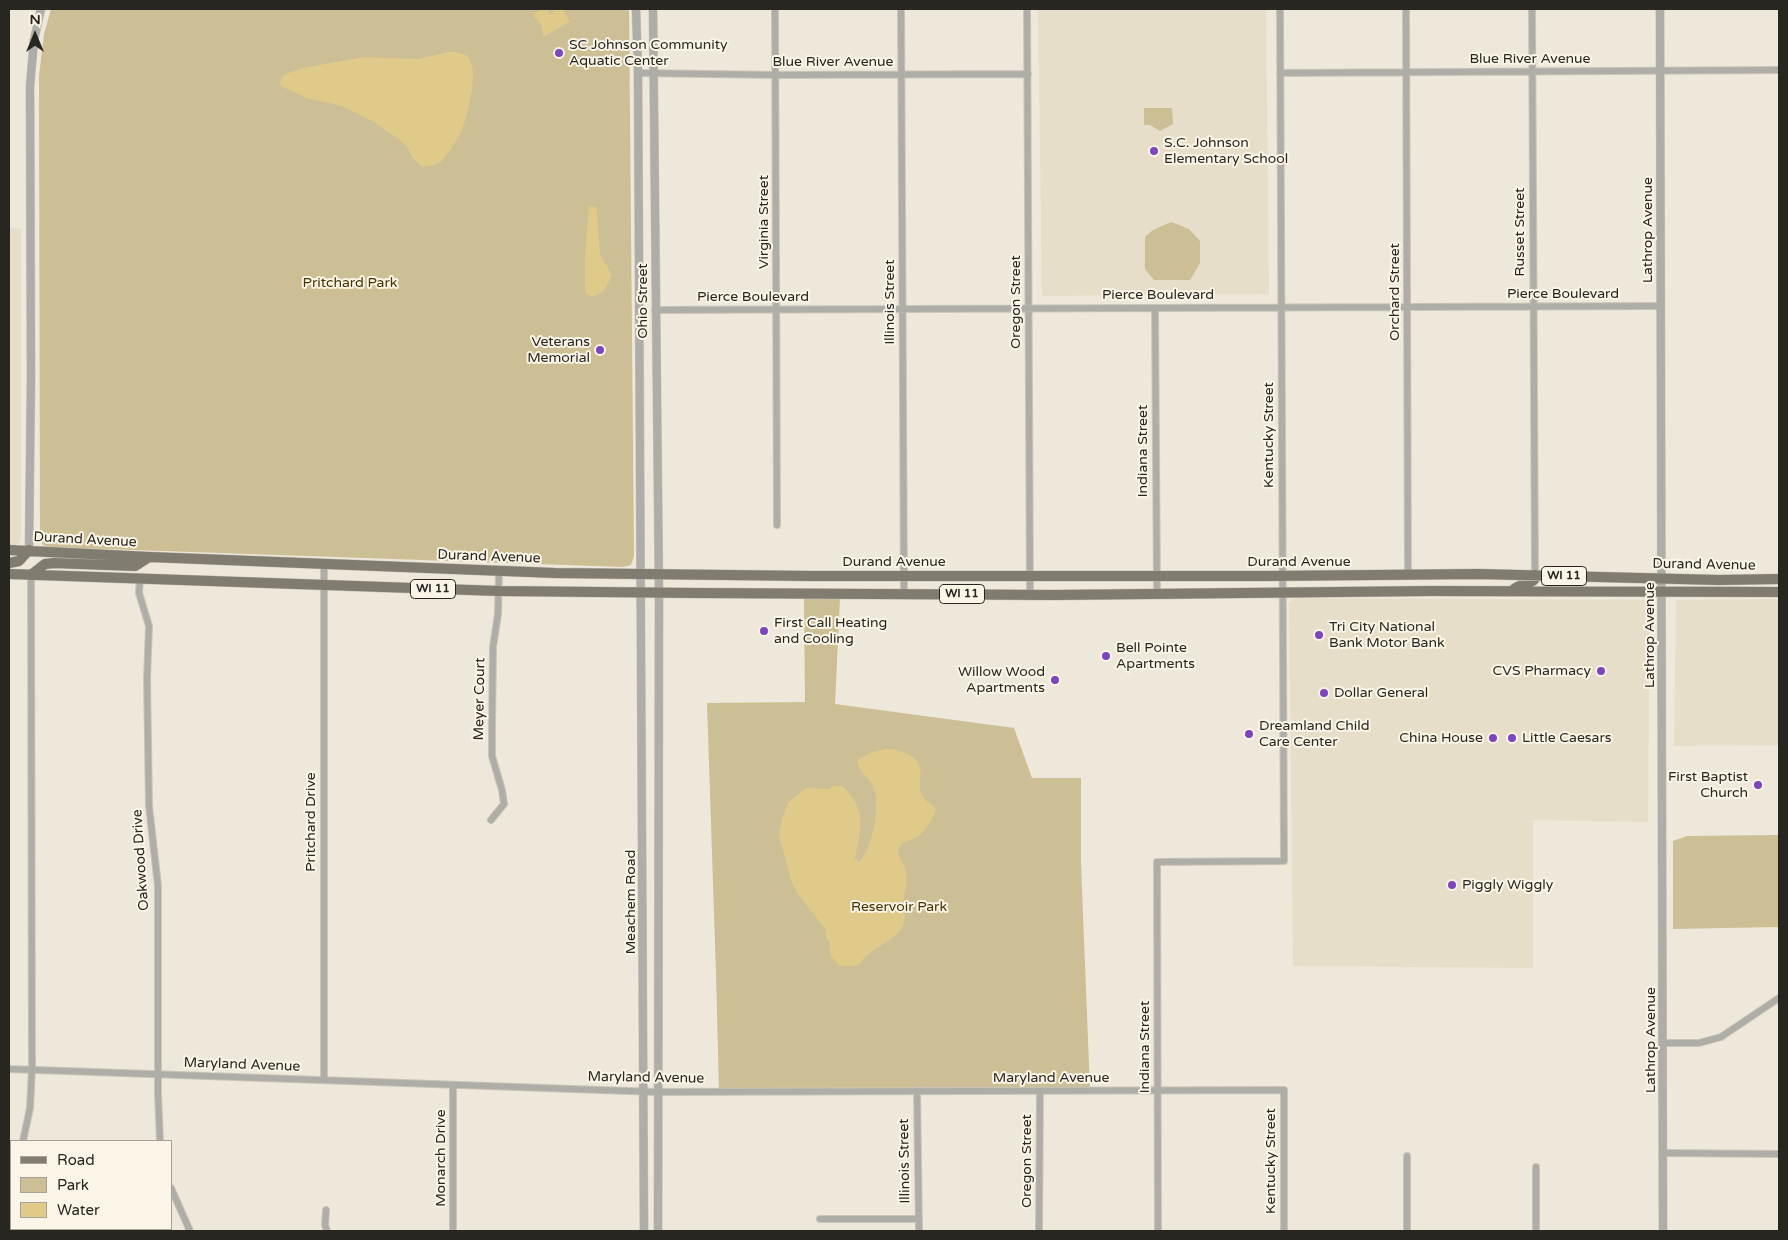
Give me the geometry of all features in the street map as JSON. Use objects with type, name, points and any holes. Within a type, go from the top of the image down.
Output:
[{"type":"main road","name":"Durand Avenue","points":[[9,550],[499,572],[904,576],[1535,575],[1779,579]]},
{"type":"main road","points":[[9,563],[19,561],[28,550]]},
{"type":"main road","points":[[31,575],[45,564],[135,566],[150,557]]},
{"type":"main road","name":"Durand Avenue","points":[[9,574],[323,586],[640,593],[1779,592]]},
{"type":"main road","points":[[1511,592],[1516,587],[1533,581],[1535,575]]},
{"type":"street","points":[[28,550],[31,376],[30,86],[34,40],[41,9]]},
{"type":"street","name":"Ohio Street","points":[[636,9],[638,73],[640,574]]},
{"type":"street","name":"Ohio Street","points":[[653,9],[659,593]]},
{"type":"street","name":"Virginia Street","points":[[775,9],[777,524]]},
{"type":"street","name":"Illinois Street","points":[[901,9],[904,594]]},
{"type":"street","name":"Oregon Street","points":[[1027,9],[1030,594]]},
{"type":"street","name":"Kentucky Street","points":[[1157,862],[1284,861],[1280,9]]},
{"type":"street","name":"Orchard Street","points":[[1406,9],[1408,576]]},
{"type":"street","name":"Russet Street","points":[[1532,9],[1535,575]]},
{"type":"street","name":"Lathrop Avenue","points":[[1660,9],[1663,578],[1663,1231]]},
{"type":"street","name":"Blue River Avenue","points":[[1280,73],[1779,70]]},
{"type":"street","name":"Blue River Avenue","points":[[638,73],[776,75],[1028,74]]},
{"type":"street","name":"Pierce Boulevard","points":[[655,310],[1661,306]]},
{"type":"street","name":"Indiana Street","points":[[1155,308],[1157,594]]},
{"type":"street","name":"Pritchard Drive","points":[[324,564],[324,1080]]},
{"type":"street","name":"Meyer Court","points":[[491,820],[504,804],[492,756],[493,647],[498,614],[499,572]]},
{"type":"street","name":"Meachem Road","points":[[640,574],[644,1231]]},
{"type":"street","points":[[23,1140],[30,1108],[32,1070],[31,575]]},
{"type":"street","name":"Oakwood Drive","points":[[140,578],[139,594],[149,626],[147,679],[149,806],[158,886],[158,1117],[160,1140]]},
{"type":"street","name":"Meachem Road","points":[[658,1231],[659,593]]},
{"type":"street","points":[[642,734],[659,733]]},
{"type":"street","points":[[643,853],[659,852]]},
{"type":"street","name":"Indiana Street","points":[[1157,862],[1158,1231]]},
{"type":"street","points":[[643,982],[659,982]]},
{"type":"street","points":[[1663,1043],[1699,1043],[1721,1037],[1779,998]]},
{"type":"street","name":"Maryland Avenue","points":[[9,1069],[643,1092],[1284,1090]]},
{"type":"street","name":"Monarch Drive","points":[[453,1085],[454,1231]]},
{"type":"street","name":"Kentucky Street","points":[[1284,1090],[1284,1231]]},
{"type":"street","name":"Illinois Street","points":[[917,1091],[919,1231]]},
{"type":"street","name":"Oregon Street","points":[[1039,1231],[1040,1091]]},
{"type":"street","points":[[1663,1153],[1779,1154]]},
{"type":"street","points":[[1407,1156],[1407,1231]]},
{"type":"street","points":[[1536,1167],[1536,1231]]},
{"type":"street","points":[[172,1190],[190,1231]]},
{"type":"street","points":[[326,1210],[325,1225],[327,1231]]},
{"type":"street","points":[[820,1219],[918,1219]]},
{"type":"shaded area","name":"S.C. Johnson Elementary School","points":[[1038,9],[1266,9],[1269,294],[1042,296]]},
{"type":"shaded area","points":[[9,227],[21,229],[21,537],[19,543],[14,546],[9,545]]},
{"type":"shaded area","points":[[1296,598],[1650,600],[1648,822],[1533,820],[1533,968],[1293,966],[1289,602]]},
{"type":"shaded area","points":[[1779,599],[1779,745],[1674,746],[1676,600]]},
{"type":"green space","name":"Pritchard Park","points":[[51,9],[629,9],[634,556],[631,565],[623,567],[48,547],[43,545],[40,538],[39,76],[44,34]]},
{"type":"green space","points":[[1144,108],[1172,108],[1173,124],[1160,131],[1150,125],[1144,125]]},
{"type":"green space","points":[[1171,222],[1189,229],[1200,241],[1200,263],[1190,280],[1154,280],[1145,269],[1145,237],[1153,230]]},
{"type":"green space","name":"Reservoir Park","points":[[840,598],[835,704],[1014,728],[1032,778],[1081,778],[1081,864],[1090,1090],[719,1092],[707,703],[805,702],[804,599]]},
{"type":"green space","points":[[1779,835],[1779,927],[1673,929],[1673,841],[1687,836]]},
{"type":"water","points":[[541,9],[546,11],[548,9],[549,15],[554,12],[552,9],[563,9],[570,22],[543,37],[542,26],[533,15]]},
{"type":"water","points":[[448,52],[467,56],[471,62],[473,82],[466,118],[460,134],[443,159],[431,166],[422,167],[400,140],[372,121],[339,105],[309,99],[281,86],[280,82],[283,75],[302,68],[365,57],[418,59]]},
{"type":"water","points":[[589,206],[596,207],[600,254],[612,275],[604,291],[592,297],[586,294],[585,290],[585,255]]},
{"type":"water","points":[[886,749],[906,753],[918,762],[921,792],[923,797],[936,809],[931,821],[923,831],[915,838],[901,844],[898,852],[906,873],[903,926],[892,938],[864,958],[860,964],[840,966],[831,957],[829,941],[825,935],[826,930],[797,893],[792,883],[779,836],[782,819],[788,803],[806,788],[830,789],[832,786],[842,786],[850,794],[859,811],[860,828],[855,858],[859,862],[872,837],[876,804],[873,786],[859,767],[857,760],[872,752]]},
{"type":"place","name":"SC Johnson Community Aquatic Center","points":[[559,53]]},
{"type":"place","name":"S.C. Johnson Elementary School","points":[[1154,151]]},
{"type":"place","name":"Veterans Memorial","points":[[600,350]]},
{"type":"place","name":"First Call Heating and Cooling","points":[[764,631]]},
{"type":"place","name":"Tri City National Bank Motor Bank","points":[[1319,635]]},
{"type":"place","name":"Bell Pointe Apartments","points":[[1106,656]]},
{"type":"place","name":"CVS Pharmacy","points":[[1601,671]]},
{"type":"place","name":"Willow Wood Apartments","points":[[1055,680]]},
{"type":"place","name":"Dollar General","points":[[1324,693]]},
{"type":"place","name":"Dreamland Child Care Center","points":[[1249,734]]},
{"type":"place","name":"China House","points":[[1493,738]]},
{"type":"place","name":"Little Caesars","points":[[1512,738]]},
{"type":"place","name":"First Baptist Church","points":[[1758,785]]},
{"type":"place","name":"Piggly Wiggly","points":[[1452,885]]}]
